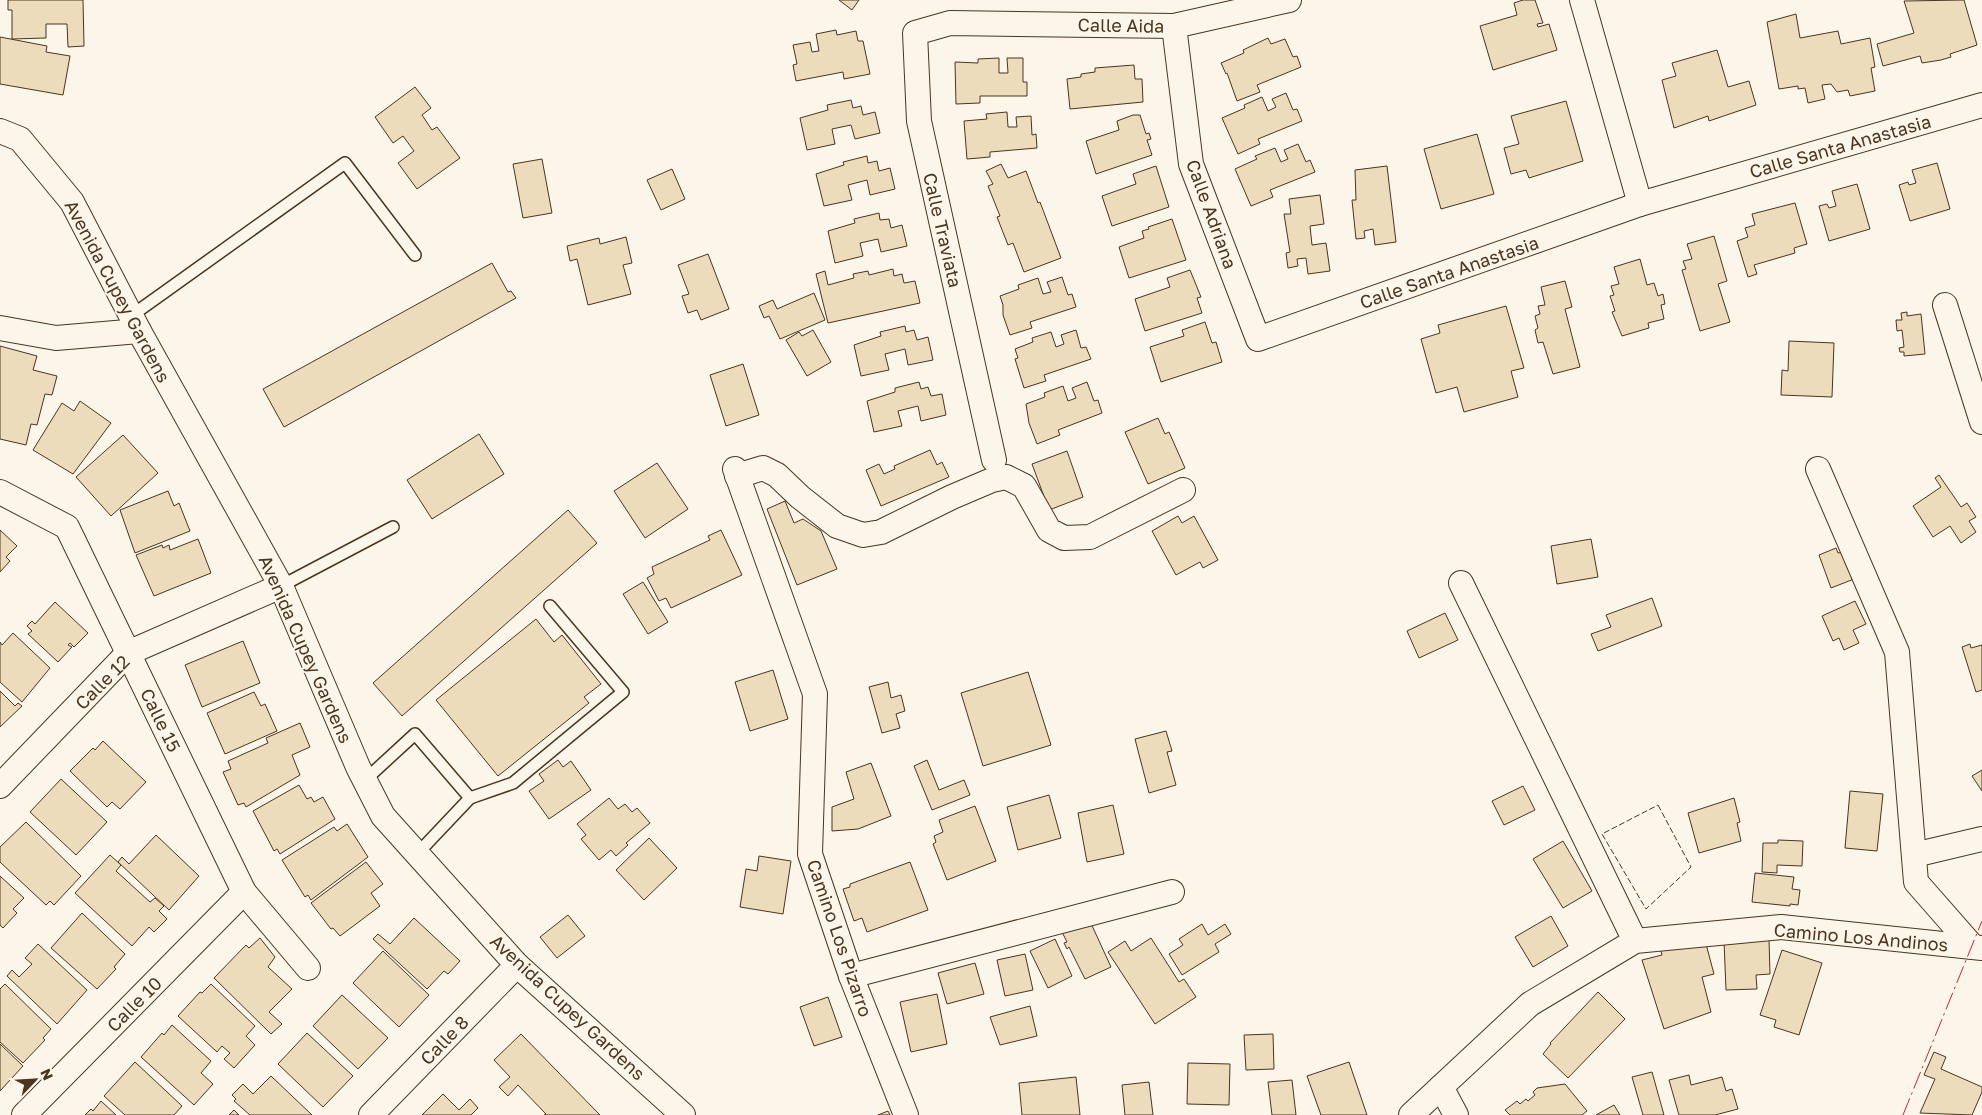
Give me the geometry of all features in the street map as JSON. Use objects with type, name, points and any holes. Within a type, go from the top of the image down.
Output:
[{"type":"street","name":"Calle Aida","points":[[950,23],[1174,26],[1289,0]]},
{"type":"street","points":[[1582,0],[1640,204]]},
{"type":"street","name":"Calle Traviata","points":[[950,23],[915,34],[919,121],[994,460]]},
{"type":"street","name":"Calle Adriana","points":[[1174,26],[1191,164],[1258,339]]},
{"type":"street","name":"Calle Santa Anastasia","points":[[1258,339],[1640,204],[1982,105]]},
{"type":"street","name":"Avenida Cupey Gardens","points":[[0,131],[20,139],[72,202],[134,324],[281,586],[364,780],[383,816],[517,965],[683,1115]]},
{"type":"street","points":[[1945,305],[1982,422]]},
{"type":"street","points":[[0,328],[56,338],[134,324]]},
{"type":"street","name":"Camino Los Pizarro","points":[[906,1115],[851,976],[810,854],[815,694],[736,472],[764,468],[777,475],[800,497],[837,526],[863,535],[881,532],[952,497],[992,480],[1006,477],[1024,486],[1048,530],[1064,538],[1090,537],[1183,490]]},
{"type":"street","points":[[1818,469],[1897,652],[1916,882],[1977,948]]},
{"type":"street","name":"Calle 15","points":[[0,492],[67,527],[244,892],[308,968]]},
{"type":"street","points":[[1460,583],[1635,941]]},
{"type":"street","name":"Calle 12","points":[[0,786],[128,653],[281,586]]},
{"type":"street","points":[[1914,855],[1982,839]]},
{"type":"street","name":"Calle 10","points":[[24,1115],[244,892]]},
{"type":"street","points":[[851,976],[1172,892]]},
{"type":"street","name":"Camino Los Andinos","points":[[1411,1115],[1530,1004],[1635,941],[1781,927],[1977,948]]},
{"type":"street","name":"Calle 8","points":[[371,1115],[517,965]]},
{"type":"street","points":[[1442,1087],[1456,1115]]},
{"type":"lane","points":[[134,324],[345,163],[415,255]]},
{"type":"lane","points":[[281,586],[393,527]]},
{"type":"lane","points":[[417,854],[470,798],[513,783],[623,692],[550,606]]},
{"type":"lane","points":[[364,780],[416,734],[470,798]]},
{"type":"building","points":[[8,0],[83,0],[84,46],[68,47],[67,24],[46,24],[46,38],[12,39],[12,10],[8,10]]},
{"type":"building","points":[[839,0],[859,0],[852,10]]},
{"type":"building","points":[[1523,0],[1535,0],[1543,23],[1537,24],[1538,27],[1549,24],[1557,50],[1493,70],[1480,26],[1517,15],[1514,3]]},
{"type":"building","points":[[1964,0],[1977,45],[1950,54],[1951,57],[1941,60],[1922,63],[1920,56],[1883,66],[1877,44],[1914,33],[1904,1]]},
{"type":"building","points":[[1796,14],[1800,38],[1838,31],[1841,44],[1870,38],[1875,67],[1871,68],[1875,91],[1850,96],[1848,90],[1837,92],[1831,84],[1822,85],[1825,99],[1808,103],[1805,88],[1798,89],[1798,86],[1779,89],[1767,22]]},
{"type":"building","points":[[836,30],[837,35],[856,31],[858,41],[863,41],[870,74],[844,79],[843,72],[796,81],[793,65],[797,64],[793,45],[810,42],[812,52],[819,51],[816,34]]},
{"type":"building","points":[[0,37],[47,46],[46,52],[70,56],[63,95],[0,84]]},
{"type":"building","points":[[1268,38],[1271,44],[1285,39],[1293,57],[1297,56],[1301,67],[1257,85],[1260,92],[1237,101],[1227,73],[1221,63],[1244,53],[1243,50]]},
{"type":"building","points":[[1717,50],[1728,87],[1749,81],[1756,105],[1709,121],[1708,116],[1674,128],[1662,80],[1676,76],[1672,63]]},
{"type":"building","points":[[999,58],[999,73],[1008,73],[1007,58],[1023,58],[1023,82],[1027,82],[1027,96],[980,96],[980,103],[956,104],[955,62],[978,63],[978,59]]},
{"type":"building","points":[[1134,65],[1135,79],[1142,79],[1143,102],[1070,109],[1067,79],[1095,72],[1095,68]]},
{"type":"building","points":[[415,87],[431,108],[422,115],[432,130],[437,127],[460,158],[417,189],[398,163],[414,151],[403,136],[393,143],[375,117]]},
{"type":"building","points":[[1286,93],[1293,110],[1297,109],[1302,121],[1258,139],[1260,144],[1238,154],[1222,118],[1245,108],[1244,105],[1262,97],[1268,111],[1276,107],[1272,99]]},
{"type":"building","points":[[851,100],[853,108],[861,106],[863,115],[875,112],[880,133],[855,139],[851,125],[832,129],[835,144],[807,150],[800,118],[828,110],[827,105]]},
{"type":"building","points":[[1566,101],[1583,161],[1529,178],[1526,170],[1511,174],[1504,148],[1519,144],[1511,116]]},
{"type":"building","points":[[1007,112],[1008,127],[1017,127],[1016,117],[1031,116],[1032,135],[1036,134],[1037,148],[990,152],[990,157],[967,159],[964,121],[987,119],[986,114]]},
{"type":"building","points":[[1133,115],[1140,115],[1146,134],[1149,133],[1151,139],[1147,140],[1152,155],[1096,174],[1086,141],[1119,130],[1117,121]]},
{"type":"building","points":[[1477,134],[1494,194],[1441,209],[1424,149]]},
{"type":"building","points":[[1298,144],[1306,162],[1310,160],[1315,172],[1270,190],[1273,197],[1251,206],[1235,169],[1257,159],[1255,156],[1275,148],[1281,162],[1288,159],[1284,150]]},
{"type":"building","points":[[867,156],[868,163],[877,161],[879,171],[890,168],[895,189],[870,195],[867,180],[848,185],[852,200],[824,206],[816,174],[844,165],[843,162]]},
{"type":"building","points":[[542,159],[552,213],[523,218],[513,164]]},
{"type":"building","points":[[1937,163],[1950,209],[1910,221],[1899,185],[1908,182],[1909,185],[1916,183],[1912,170]]},
{"type":"building","points":[[1001,164],[1008,178],[1026,171],[1061,258],[1024,272],[1013,243],[1008,245],[997,217],[1000,216],[988,186],[993,184],[986,171]]},
{"type":"building","points":[[1156,166],[1169,207],[1112,226],[1102,196],[1136,184],[1133,174]]},
{"type":"building","points":[[1387,166],[1396,242],[1375,245],[1373,229],[1364,231],[1365,238],[1356,239],[1352,200],[1356,200],[1355,170]]},
{"type":"building","points":[[672,169],[685,199],[661,210],[647,180]]},
{"type":"building","points":[[1857,184],[1870,229],[1829,241],[1819,206],[1827,204],[1829,208],[1836,206],[1832,191]]},
{"type":"building","points":[[1320,195],[1324,224],[1310,226],[1312,245],[1326,243],[1330,271],[1308,274],[1306,258],[1297,259],[1298,266],[1288,268],[1286,253],[1290,252],[1284,214],[1291,214],[1289,199]]},
{"type":"building","points":[[1795,203],[1807,244],[1794,248],[1795,253],[1754,265],[1757,274],[1748,277],[1737,241],[1748,237],[1745,228],[1755,225],[1752,214]]},
{"type":"building","points":[[879,213],[880,220],[889,219],[891,228],[902,225],[907,246],[881,252],[878,239],[860,243],[863,256],[835,263],[828,231],[855,223],[854,219]]},
{"type":"building","points":[[1172,219],[1186,260],[1129,278],[1119,247],[1144,238],[1142,231],[1149,229],[1148,227]]},
{"type":"building","points":[[1714,236],[1727,281],[1718,284],[1730,322],[1700,331],[1682,270],[1686,269],[1683,261],[1692,259],[1687,244]]},
{"type":"building","points":[[626,237],[632,263],[623,265],[631,294],[588,305],[577,259],[570,261],[567,246],[599,238],[600,244]]},
{"type":"building","points":[[708,254],[729,309],[701,320],[697,310],[688,313],[682,296],[689,294],[678,265]]},
{"type":"building","points":[[1640,259],[1647,285],[1654,283],[1658,296],[1663,294],[1665,304],[1661,305],[1664,319],[1648,323],[1649,328],[1622,336],[1612,312],[1615,311],[1610,296],[1614,295],[1611,286],[1619,284],[1614,267]]},
{"type":"building","points":[[492,263],[508,292],[511,291],[516,298],[284,427],[263,389]]},
{"type":"building","points":[[893,269],[894,276],[902,274],[904,283],[915,281],[920,303],[828,323],[816,274],[825,271],[828,285],[854,278],[853,274],[868,271],[869,275]]},
{"type":"building","points":[[1190,270],[1201,297],[1197,298],[1202,313],[1145,331],[1135,299],[1170,287],[1167,278]]},
{"type":"building","points":[[1062,277],[1068,295],[1072,294],[1076,307],[1030,322],[1032,328],[1010,335],[1003,315],[1003,305],[1000,296],[1019,289],[1018,285],[1038,278],[1043,294],[1051,292],[1047,282]]},
{"type":"building","points":[[1565,281],[1572,307],[1565,309],[1580,367],[1553,374],[1543,342],[1538,343],[1535,330],[1538,328],[1535,316],[1540,314],[1538,306],[1545,305],[1541,287]]},
{"type":"building","points":[[814,293],[825,320],[780,339],[769,316],[764,318],[759,306],[773,300],[777,309]]},
{"type":"building","points":[[1506,306],[1524,368],[1511,371],[1518,397],[1464,412],[1457,387],[1436,393],[1421,339],[1440,333],[1438,325]]},
{"type":"building","points":[[1907,312],[1907,316],[1921,314],[1925,354],[1904,356],[1904,352],[1900,352],[1899,348],[1904,347],[1902,330],[1897,331],[1896,320],[1902,320],[1901,313]]},
{"type":"building","points":[[1205,322],[1212,343],[1216,342],[1222,362],[1161,382],[1150,347],[1184,336],[1182,330]]},
{"type":"building","points":[[905,326],[906,332],[914,330],[917,340],[928,337],[933,360],[908,365],[905,349],[885,354],[889,370],[861,376],[854,345],[881,336],[880,332]]},
{"type":"building","points":[[813,330],[831,362],[807,376],[786,340],[799,332],[802,336]]},
{"type":"building","points":[[1076,330],[1081,348],[1086,347],[1091,359],[1044,375],[1046,381],[1024,388],[1015,359],[1018,358],[1015,349],[1033,342],[1032,338],[1051,332],[1056,347],[1064,344],[1061,335]]},
{"type":"building","points":[[1789,341],[1834,343],[1832,397],[1781,395],[1782,370],[1788,371]]},
{"type":"building","points":[[0,346],[37,356],[33,370],[57,376],[52,395],[45,394],[37,425],[31,424],[26,445],[0,439]]},
{"type":"building","points":[[743,364],[759,415],[726,426],[710,375]]},
{"type":"building","points":[[919,382],[921,389],[928,387],[931,396],[942,394],[946,415],[921,421],[918,406],[898,411],[902,426],[874,432],[867,401],[895,392],[895,388]]},
{"type":"building","points":[[1087,382],[1094,401],[1098,400],[1102,413],[1058,430],[1060,435],[1037,444],[1029,423],[1026,404],[1045,397],[1044,393],[1063,386],[1068,401],[1076,398],[1072,388]]},
{"type":"building","points":[[80,401],[111,423],[73,474],[33,450],[62,403],[74,411]]},
{"type":"building","points":[[1158,418],[1165,434],[1169,432],[1185,468],[1148,484],[1125,432]]},
{"type":"building","points":[[479,434],[504,474],[432,519],[407,480]]},
{"type":"building","points":[[123,435],[158,473],[111,516],[76,477]]},
{"type":"building","points":[[930,450],[937,465],[942,462],[949,477],[881,506],[866,470],[879,464],[884,474],[895,469],[894,466]]},
{"type":"building","points":[[1067,451],[1083,497],[1049,510],[1032,464]]},
{"type":"building","points":[[657,463],[688,509],[645,538],[614,491]]},
{"type":"building","points":[[1939,475],[1961,507],[1967,503],[1976,517],[1969,521],[1976,532],[1961,543],[1950,526],[1933,537],[1913,506],[1941,487],[1935,478]]},
{"type":"building","points":[[168,491],[174,506],[179,503],[190,531],[135,553],[120,510]]},
{"type":"building","points":[[785,501],[794,523],[803,519],[821,531],[837,569],[797,585],[767,509]]},
{"type":"building","points":[[568,510],[597,543],[402,716],[373,683]]},
{"type":"building","points":[[1178,516],[1182,523],[1194,516],[1218,560],[1203,568],[1200,562],[1176,575],[1152,531]]},
{"type":"building","points":[[0,530],[17,546],[6,557],[10,561],[0,572]]},
{"type":"building","points":[[721,530],[742,575],[671,608],[666,598],[659,601],[647,578],[654,574],[652,567],[710,540],[708,536]]},
{"type":"building","points":[[198,539],[211,573],[154,596],[136,555],[162,545],[163,548],[169,545],[170,550]]},
{"type":"building","points":[[1591,539],[1598,577],[1557,584],[1551,546]]},
{"type":"building","points":[[1836,548],[1838,553],[1844,552],[1854,579],[1831,588],[1819,555]]},
{"type":"building","points":[[643,582],[668,622],[648,634],[623,594]]},
{"type":"building","points":[[1652,598],[1662,626],[1598,651],[1591,634],[1611,627],[1606,615]]},
{"type":"building","points":[[1855,601],[1866,624],[1853,630],[1859,643],[1844,650],[1839,638],[1833,641],[1822,616]]},
{"type":"building","points":[[55,602],[88,633],[74,647],[70,643],[68,645],[72,647],[58,662],[28,634],[32,631],[27,626],[32,621],[35,624]]},
{"type":"building","points":[[1445,613],[1458,640],[1419,658],[1407,631]]},
{"type":"building","points":[[536,619],[554,642],[562,635],[601,684],[584,697],[589,703],[498,776],[436,700]]},
{"type":"building","points":[[13,633],[50,668],[22,702],[0,682],[0,642],[2,645]]},
{"type":"building","points":[[243,641],[260,683],[202,707],[185,665]]},
{"type":"building","points":[[1970,644],[1971,648],[1982,645],[1982,690],[1976,692],[1962,647]]},
{"type":"building","points":[[773,670],[788,719],[750,731],[735,682]]},
{"type":"building","points":[[1028,672],[1051,745],[983,766],[961,693]]},
{"type":"building","points":[[888,682],[891,698],[901,695],[905,711],[896,714],[900,728],[882,733],[869,687]]},
{"type":"building","points":[[0,691],[15,706],[18,703],[22,706],[0,727]]},
{"type":"building","points":[[254,692],[261,706],[265,704],[277,731],[225,754],[207,713]]},
{"type":"building","points":[[300,723],[310,747],[292,755],[300,775],[246,807],[244,803],[238,805],[223,772],[231,769],[228,761],[268,743],[266,738]]},
{"type":"building","points":[[1166,731],[1172,751],[1167,752],[1176,785],[1149,793],[1135,739]]},
{"type":"building","points":[[103,741],[146,782],[120,809],[112,802],[107,807],[70,771],[93,748],[95,750]]},
{"type":"building","points":[[558,760],[563,767],[571,761],[591,790],[549,819],[529,791],[544,781],[539,774]]},
{"type":"building","points":[[927,760],[939,790],[964,780],[970,795],[932,810],[914,766]]},
{"type":"building","points":[[871,763],[891,816],[858,829],[832,831],[832,807],[854,799],[846,772]]},
{"type":"building","points":[[1982,770],[1982,791],[1972,776]]},
{"type":"building","points":[[61,779],[107,822],[76,855],[30,812]]},
{"type":"building","points":[[299,785],[307,799],[311,797],[314,802],[323,797],[335,819],[280,854],[277,849],[274,851],[253,811]]},
{"type":"building","points":[[1523,786],[1535,810],[1504,825],[1492,801]]},
{"type":"building","points":[[1850,791],[1883,794],[1877,851],[1845,848]]},
{"type":"building","points":[[1049,795],[1061,838],[1018,850],[1007,807]]},
{"type":"building","points":[[609,798],[618,809],[625,804],[632,812],[637,808],[650,823],[626,843],[628,845],[616,856],[611,850],[599,860],[581,839],[586,835],[577,824]]},
{"type":"building","points":[[1734,798],[1740,822],[1737,823],[1741,841],[1699,853],[1688,813]]},
{"type":"building","points":[[1113,805],[1124,854],[1087,862],[1078,813]]},
{"type":"building","points":[[975,806],[996,861],[947,880],[933,844],[936,842],[934,836],[943,832],[939,820]]},
{"type":"building","points":[[26,822],[81,876],[54,905],[50,901],[46,905],[0,862],[0,847]]},
{"type":"building","points":[[347,824],[368,857],[311,900],[308,895],[305,897],[282,860],[334,827],[337,831]]},
{"type":"building","points":[[156,835],[199,876],[169,910],[118,862],[122,857],[129,864]]},
{"type":"building","points":[[649,838],[677,868],[644,900],[616,870]]},
{"type":"building","points":[[1778,840],[1803,841],[1802,866],[1777,865],[1777,873],[1762,872],[1763,843],[1778,843]]},
{"type":"building","points":[[1563,841],[1592,891],[1563,908],[1533,859]]},
{"type":"building","points":[[110,855],[121,865],[116,871],[150,902],[155,898],[164,906],[159,911],[167,919],[154,932],[149,927],[132,946],[75,893]]},
{"type":"building","points":[[759,856],[791,861],[783,914],[740,907],[746,869],[757,871]]},
{"type":"building","points":[[366,862],[383,884],[371,893],[380,906],[340,936],[333,928],[331,929],[311,903]]},
{"type":"building","points":[[910,862],[928,910],[867,932],[862,918],[854,921],[843,889],[850,887],[850,884]]},
{"type":"building","points":[[1755,873],[1794,877],[1792,889],[1800,890],[1798,905],[1790,904],[1790,906],[1752,902]]},
{"type":"building","points":[[0,876],[24,898],[13,909],[17,913],[3,928],[0,925]]},
{"type":"building","points":[[82,913],[125,954],[114,967],[116,969],[97,989],[51,948]]},
{"type":"building","points":[[568,915],[585,936],[557,958],[540,937]]},
{"type":"building","points":[[1551,916],[1568,946],[1533,967],[1515,937]]},
{"type":"building","points":[[414,918],[460,961],[448,974],[444,971],[427,989],[373,939],[378,934],[390,944]]},
{"type":"building","points":[[1089,919],[1111,967],[1085,979],[1069,947],[1067,949],[1064,943],[1067,942],[1062,932]]},
{"type":"building","points":[[1202,924],[1208,935],[1225,924],[1231,934],[1215,944],[1219,952],[1182,975],[1169,954],[1183,945],[1179,939]]},
{"type":"building","points":[[260,938],[275,957],[268,967],[292,989],[269,1012],[282,1024],[271,1034],[214,978],[246,945],[249,948]]},
{"type":"building","points":[[1151,938],[1179,982],[1184,979],[1196,997],[1155,1024],[1108,952],[1125,941],[1131,951]]},
{"type":"building","points":[[1055,939],[1072,976],[1048,988],[1030,951]]},
{"type":"building","points":[[1769,939],[1770,974],[1756,975],[1757,989],[1726,990],[1724,941]]},
{"type":"building","points":[[1684,940],[1686,948],[1706,944],[1714,974],[1702,977],[1711,1012],[1664,1029],[1642,960],[1662,955],[1659,944]]},
{"type":"building","points":[[38,944],[87,990],[57,1024],[7,976],[12,970],[19,977],[32,964],[25,958]]},
{"type":"building","points":[[1782,950],[1822,963],[1799,1035],[1774,1027],[1776,1020],[1760,1015]]},
{"type":"building","points":[[383,951],[429,995],[399,1027],[353,983]]},
{"type":"building","points":[[1025,954],[1033,990],[1005,996],[997,960]]},
{"type":"building","points":[[975,963],[984,994],[947,1004],[938,973]]},
{"type":"building","points":[[5,984],[51,1029],[43,1038],[45,1040],[23,1063],[0,1042],[0,989]]},
{"type":"building","points":[[211,984],[255,1026],[246,1036],[255,1045],[234,1068],[224,1059],[230,1053],[222,1046],[217,1052],[178,1016],[200,992],[202,993]]},
{"type":"building","points":[[1598,992],[1625,1019],[1568,1078],[1543,1054],[1550,1043]]},
{"type":"building","points":[[937,994],[947,1044],[911,1052],[900,1002]]},
{"type":"building","points":[[342,995],[388,1038],[358,1069],[313,1026]]},
{"type":"building","points":[[828,997],[842,1037],[814,1046],[800,1007]]},
{"type":"building","points":[[1030,1006],[1037,1036],[1000,1045],[990,1017]]},
{"type":"building","points":[[172,1025],[211,1061],[201,1073],[213,1084],[194,1105],[141,1057],[162,1033],[164,1035]]},
{"type":"building","points":[[307,1033],[353,1076],[323,1107],[278,1064]]},
{"type":"building","points":[[521,1034],[600,1115],[544,1115],[546,1114],[518,1085],[508,1096],[499,1087],[510,1077],[494,1060]]},
{"type":"building","points":[[1273,1034],[1274,1069],[1246,1070],[1244,1035]]},
{"type":"building","points":[[0,1044],[23,1066],[0,1091]]},
{"type":"building","points":[[1934,1052],[1946,1057],[1941,1069],[1982,1087],[1982,1092],[1972,1115],[1920,1113],[1935,1079],[1924,1075]]},
{"type":"building","points":[[135,1062],[182,1106],[174,1115],[125,1115],[104,1096]]},
{"type":"building","points":[[1349,1062],[1367,1115],[1321,1115],[1307,1076]]},
{"type":"building","points":[[1188,1063],[1230,1064],[1229,1105],[1187,1104]]},
{"type":"building","points":[[1652,1072],[1664,1115],[1643,1115],[1632,1077]]},
{"type":"building","points":[[1689,1075],[1691,1085],[1722,1077],[1726,1091],[1732,1089],[1738,1109],[1715,1115],[1679,1115],[1669,1080]]},
{"type":"building","points":[[271,1076],[312,1115],[250,1115],[234,1101],[236,1099],[232,1095],[243,1084],[253,1094]]},
{"type":"building","points":[[1076,1077],[1080,1115],[1022,1115],[1019,1083]]},
{"type":"building","points":[[1292,1080],[1296,1115],[1272,1115],[1268,1082]]},
{"type":"building","points":[[1149,1082],[1153,1115],[1125,1115],[1122,1085]]},
{"type":"building","points":[[1565,1084],[1587,1111],[1582,1115],[1510,1115],[1505,1110],[1517,1101],[1520,1104],[1526,1099],[1528,1101],[1535,1095],[1533,1092],[1537,1088]]},
{"type":"building","points":[[443,1094],[459,1110],[470,1099],[478,1108],[471,1115],[422,1115]]},
{"type":"building","points":[[101,1101],[116,1115],[85,1115],[91,1109],[93,1111]]},
{"type":"building","points":[[1614,1105],[1620,1115],[1596,1115]]},
{"type":"building","points":[[234,1110],[239,1115],[229,1115]]},
{"type":"building","points":[[888,1111],[890,1115],[878,1115]]},
{"type":"fence","points":[[1658,805],[1691,867],[1646,909],[1602,834],[1658,805]]},
{"type":"power","points":[[1903,1115],[1982,921]]}]
